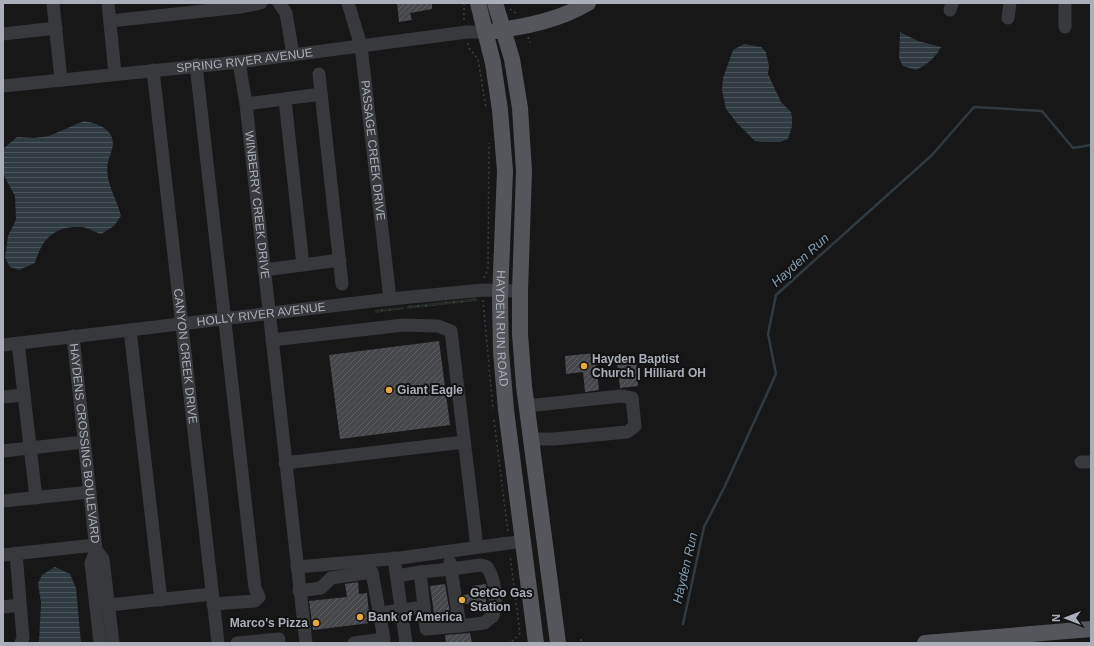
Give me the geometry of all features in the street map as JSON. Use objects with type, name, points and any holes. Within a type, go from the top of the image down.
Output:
[{"type":"main road","name":"HAYDEN RUN ROAD","points":[[478,3],[493,63],[500,110],[505,171],[500,291],[502,352],[506,410],[536,643]]},
{"type":"main road","points":[[485,32],[549,20],[576,10],[588,3]]},
{"type":"main road","name":"HAYDEN RUN ROAD","points":[[501,5],[504,29],[512,59],[520,108],[524,171],[520,334],[527,406],[558,643]]},
{"type":"main road","points":[[925,643],[1091,629]]},
{"type":"street","points":[[53,3],[61,80]]},
{"type":"street","points":[[108,3],[115,74]]},
{"type":"street","points":[[110,21],[241,7],[261,3]]},
{"type":"street","points":[[279,3],[286,13],[293,55]]},
{"type":"street","name":"PASSAGE CREEK DRIVE","points":[[348,3],[361,46],[390,299]]},
{"type":"street","points":[[1008,18],[1010,3]]},
{"type":"street","points":[[1065,3],[1065,27]]},
{"type":"street","points":[[3,34],[56,28]]},
{"type":"street","name":"SPRING RIVER AVENUE","points":[[3,86],[196,65],[239,62],[467,32],[485,32]]},
{"type":"street","name":"WINBERRY CREEK DRIVE","points":[[239,62],[246,104],[268,314],[273,344],[299,591],[306,643]]},
{"type":"street","points":[[109,605],[161,600],[212,599],[255,601],[259,597],[255,588],[196,65]]},
{"type":"street","name":"CANYON CREEK DRIVE","points":[[153,70],[218,643]]},
{"type":"street","points":[[319,74],[342,284]]},
{"type":"street","points":[[246,104],[321,94]]},
{"type":"street","points":[[285,100],[303,265]]},
{"type":"street","points":[[264,270],[340,260]]},
{"type":"street","name":"HOLLY RIVER AVENUE","points":[[3,345],[182,325],[390,299],[483,290],[520,291]]},
{"type":"street","points":[[273,344],[404,325],[438,326],[451,331],[477,548]]},
{"type":"street","points":[[130,330],[161,600]]},
{"type":"street","name":"HAYDENS CROSSING BOULEVARD","points":[[73,336],[96,547],[91,563],[100,643]]},
{"type":"street","points":[[18,343],[36,498]]},
{"type":"street","points":[[3,397],[24,395]]},
{"type":"street","points":[[527,406],[621,396],[632,398],[635,426],[627,432],[554,439],[532,439]]},
{"type":"street","points":[[3,451],[84,442]]},
{"type":"street","points":[[286,463],[464,442]]},
{"type":"street","points":[[3,501],[90,492]]},
{"type":"street","points":[[297,567],[394,558],[524,541]]},
{"type":"street","points":[[3,555],[96,547]]},
{"type":"street","name":"HAYDENS CROSSING BOULEVARD","points":[[96,547],[103,559],[113,643]]},
{"type":"street","points":[[448,551],[460,626]]},
{"type":"street","points":[[16,553],[23,638],[21,643]]},
{"type":"street","points":[[394,558],[406,643]]},
{"type":"street","points":[[397,576],[420,572],[481,566],[487,567],[492,576],[495,599],[494,616],[484,623],[426,629],[420,572]]},
{"type":"street","points":[[299,591],[321,588],[331,578],[372,572],[384,639],[354,643]]},
{"type":"street","points":[[3,607],[20,605]]},
{"type":"street","points":[[380,613],[424,607]]},
{"type":"street","points":[[237,643],[279,639]]},
{"type":"path","points":[[464,3],[464,22]]},
{"type":"path","points":[[501,5],[515,14],[521,14]]},
{"type":"path","points":[[468,44],[469,48],[478,59],[487,114]]},
{"type":"path","points":[[483,282],[488,269],[489,143]]},
{"type":"path","points":[[507,643],[514,640],[520,633],[510,555]]},
{"type":"shaded area","points":[[900,32],[918,41],[941,47],[931,60],[916,70],[903,66],[899,58]]},
{"type":"shaded area","points":[[744,44],[761,47],[766,52],[769,66],[768,74],[781,102],[791,112],[792,126],[788,139],[780,142],[755,141],[737,123],[726,109],[722,90],[723,78],[733,50]]},
{"type":"shaded area","points":[[84,121],[103,127],[112,138],[113,144],[107,171],[110,187],[121,216],[114,226],[101,234],[83,227],[71,227],[56,232],[45,241],[35,263],[19,270],[10,267],[5,258],[8,236],[16,220],[15,196],[3,174],[3,149],[17,137],[34,138],[49,136]]},
{"type":"shaded area","points":[[477,298],[477,301],[407,309],[407,306]]},
{"type":"shaded area","points":[[404,307],[404,309],[375,313],[375,310]]},
{"type":"shaded area","points":[[55,567],[70,574],[76,588],[81,643],[39,642],[41,603],[38,583],[42,575]]},
{"type":"building","points":[[397,3],[432,3],[432,9],[410,13],[412,20],[399,22]]},
{"type":"building","name":"Giant Eagle","points":[[439,341],[450,425],[340,439],[329,355]]},
{"type":"building","points":[[595,353],[599,390],[585,392],[583,372],[566,374],[565,356]]},
{"type":"building","points":[[636,360],[638,386],[620,388],[617,362]]},
{"type":"building","points":[[358,582],[359,594],[367,593],[370,623],[313,630],[309,601],[347,597],[345,584]]},
{"type":"building","points":[[445,584],[451,619],[435,620],[430,586]]},
{"type":"building","points":[[486,584],[486,608],[474,609],[474,603],[465,604],[463,595],[472,594],[472,586]]},
{"type":"building","points":[[470,633],[472,643],[446,643],[445,635]]},
{"type":"waterway","name":"Hayden Run","points":[[683,624],[704,527],[725,486],[776,374],[768,334],[776,295],[932,155],[974,107],[1042,111],[1073,148],[1091,145]]},
{"type":"place","name":"Hayden Baptist Church | Hilliard OH","points":[[584,366]]},
{"type":"place","name":"Giant Eagle","points":[[389,390]]},
{"type":"place","name":"GetGo Gas Station","points":[[462,600]]},
{"type":"place","name":"Bank of America","points":[[360,617]]},
{"type":"place","name":"Marco's Pizza","points":[[316,623]]}]
